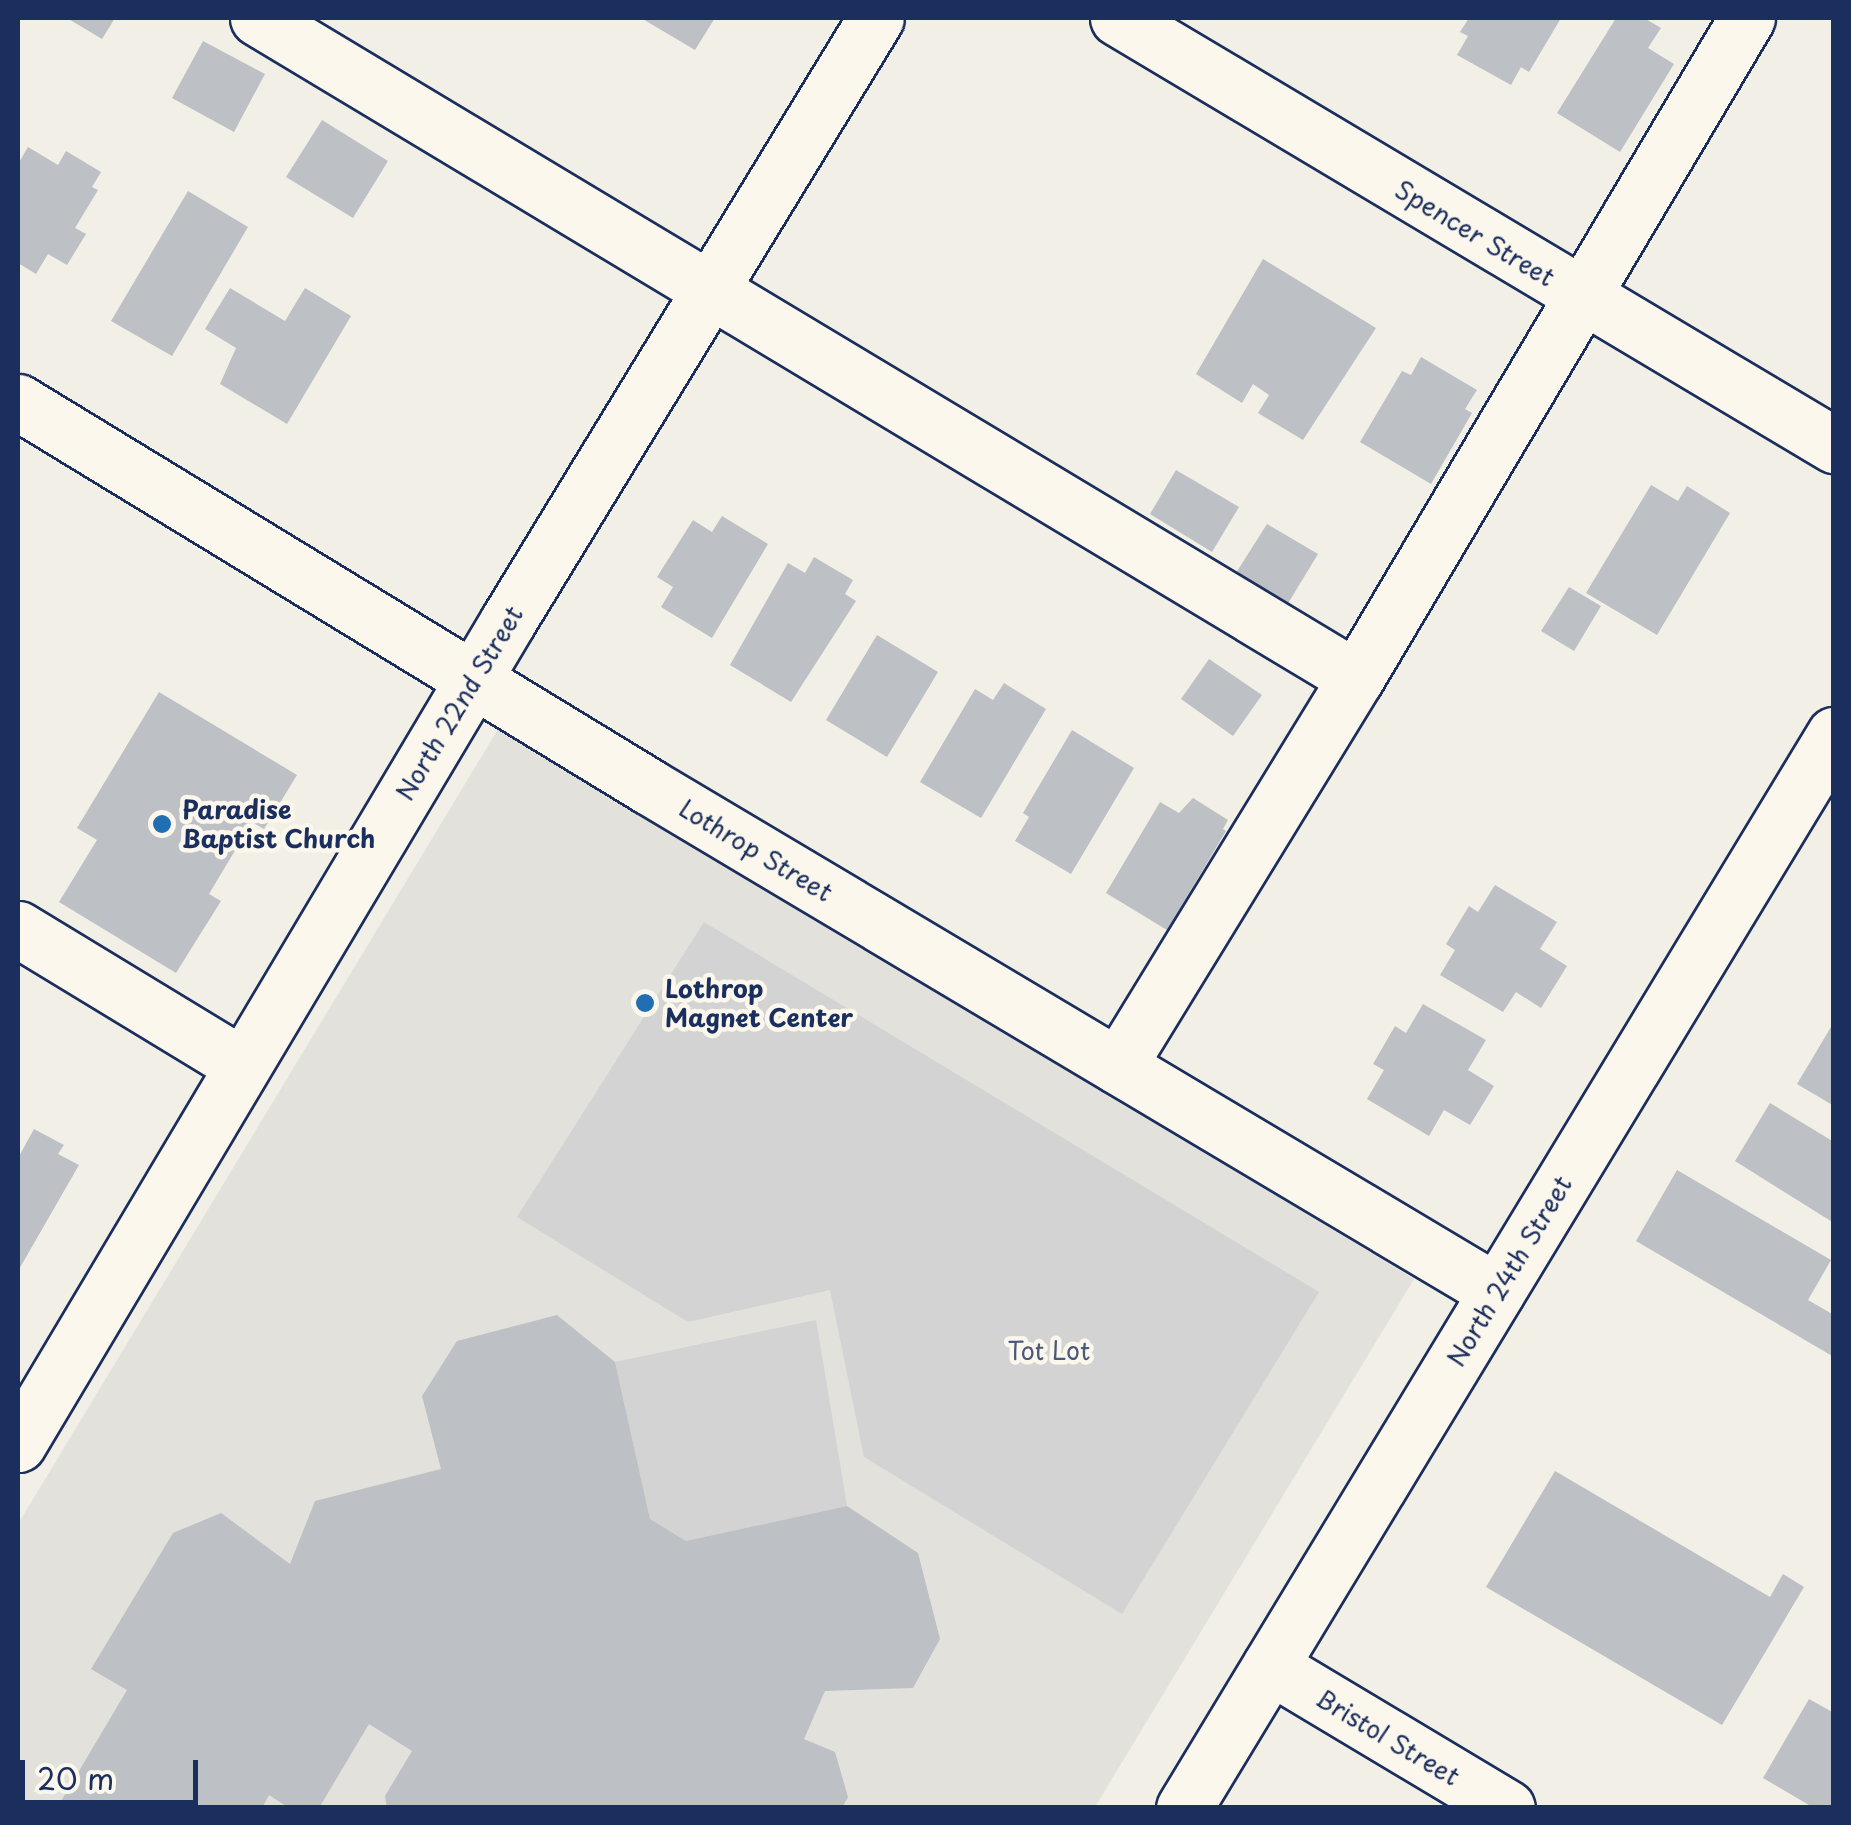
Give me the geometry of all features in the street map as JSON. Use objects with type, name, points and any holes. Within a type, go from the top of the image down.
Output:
[{"type":"street","points":[[258,18],[1356,678]]},
{"type":"street","name":"North 22nd Street","points":[[18,1443],[474,677],[876,18]]},
{"type":"street","name":"Spencer Street","points":[[1118,18],[1834,445]]},
{"type":"street","points":[[1118,1066],[1356,678],[1746,18]]},
{"type":"street","name":"Lothrop Street","points":[[18,402],[1497,1292]]},
{"type":"street","name":"North 24th Street","points":[[1184,1808],[1834,735]]},
{"type":"street","points":[[18,929],[242,1065]]},
{"type":"street","name":"Bristol Street","points":[[1270,1666],[1507,1808]]},
{"type":"shaded area","name":"Lothrop Magnet Center","points":[[500,726],[1414,1279],[1095,1807],[18,1807],[18,1524]]},
{"type":"green space","name":"Tot Lot","points":[[704,922],[1319,1292],[1122,1614],[864,1457],[830,1290],[688,1322],[517,1217]]},
{"type":"green space","points":[[816,1320],[847,1506],[686,1541],[650,1519],[615,1362]]},
{"type":"building","points":[[67,18],[115,18],[102,39]]},
{"type":"building","points":[[641,18],[715,18],[695,50]]},
{"type":"building","points":[[1469,18],[1561,18],[1529,72],[1521,67],[1511,85],[1457,55],[1468,36],[1460,32]]},
{"type":"building","points":[[1616,18],[1644,18],[1661,28],[1648,48],[1674,64],[1620,152],[1557,113]]},
{"type":"building","points":[[203,41],[265,74],[234,132],[172,98]]},
{"type":"building","points":[[322,120],[388,161],[353,218],[286,177]]},
{"type":"building","points":[[28,147],[58,165],[66,151],[101,172],[92,187],[98,190],[75,228],[86,234],[67,265],[48,254],[36,274],[18,263],[18,164]]},
{"type":"building","points":[[188,191],[248,227],[172,356],[111,321]]},
{"type":"building","points":[[1263,259],[1376,328],[1303,440],[1258,413],[1269,395],[1253,384],[1242,403],[1196,374]]},
{"type":"building","points":[[230,288],[285,321],[305,288],[351,316],[287,424],[220,384],[236,348],[205,329]]},
{"type":"building","points":[[1421,357],[1477,390],[1465,409],[1472,413],[1431,484],[1360,442],[1402,371],[1411,375]]},
{"type":"building","points":[[1176,470],[1239,507],[1212,552],[1150,514]]},
{"type":"building","points":[[1651,485],[1678,501],[1687,486],[1730,513],[1657,635],[1586,593]]},
{"type":"building","points":[[722,516],[768,544],[712,638],[661,607],[673,587],[657,577],[693,520],[712,532]]},
{"type":"building","points":[[1267,524],[1318,554],[1287,605],[1236,573]]},
{"type":"building","points":[[814,557],[853,580],[845,594],[856,601],[791,702],[730,665],[788,563],[805,573]]},
{"type":"building","points":[[1569,587],[1601,606],[1574,651],[1541,631]]},
{"type":"building","points":[[877,635],[938,672],[887,757],[826,720]]},
{"type":"building","points":[[1209,659],[1262,695],[1233,736],[1181,699]]},
{"type":"building","points":[[1004,683],[1046,709],[981,818],[920,782],[975,689],[993,700]]},
{"type":"building","points":[[159,692],[297,775],[264,829],[252,822],[209,894],[221,901],[176,973],[59,902],[97,840],[77,828]]},
{"type":"building","points":[[1072,730],[1134,768],[1071,874],[1015,841],[1029,817],[1023,813]]},
{"type":"building","points":[[1193,798],[1228,820],[1223,829],[1226,831],[1167,930],[1106,893],[1160,802],[1179,813]]},
{"type":"building","points":[[1495,885],[1557,922],[1540,949],[1567,966],[1541,1008],[1516,992],[1503,1012],[1440,975],[1455,950],[1446,944],[1469,906],[1478,912]]},
{"type":"building","points":[[1423,1004],[1486,1040],[1468,1070],[1494,1086],[1470,1125],[1444,1110],[1429,1136],[1367,1099],[1384,1070],[1373,1064],[1395,1026],[1406,1033]]},
{"type":"building","points":[[1834,1022],[1834,1106],[1797,1084]]},
{"type":"building","points":[[1770,1103],[1834,1142],[1834,1223],[1735,1161]]},
{"type":"building","points":[[34,1129],[64,1145],[58,1154],[79,1165],[18,1271],[18,1158]]},
{"type":"building","points":[[1677,1170],[1831,1260],[1808,1300],[1834,1315],[1834,1357],[1636,1241]]},
{"type":"building","points":[[557,1315],[615,1362],[650,1519],[686,1541],[847,1506],[918,1553],[940,1639],[913,1688],[825,1691],[804,1739],[835,1752],[848,1797],[842,1808],[387,1808],[385,1796],[412,1751],[369,1724],[319,1808],[289,1808],[269,1795],[262,1808],[57,1808],[127,1690],[91,1669],[173,1533],[221,1513],[290,1564],[315,1501],[441,1469],[422,1396],[457,1341]]},
{"type":"building","points":[[1555,1471],[1770,1597],[1783,1574],[1804,1587],[1722,1725],[1486,1587]]},
{"type":"building","points":[[1809,1699],[1834,1713],[1834,1808],[1814,1808],[1763,1778]]},
{"type":"place","name":"Paradise Baptist Church","points":[[162,824]]},
{"type":"place","name":"Lothrop Magnet Center","points":[[645,1003]]}]
